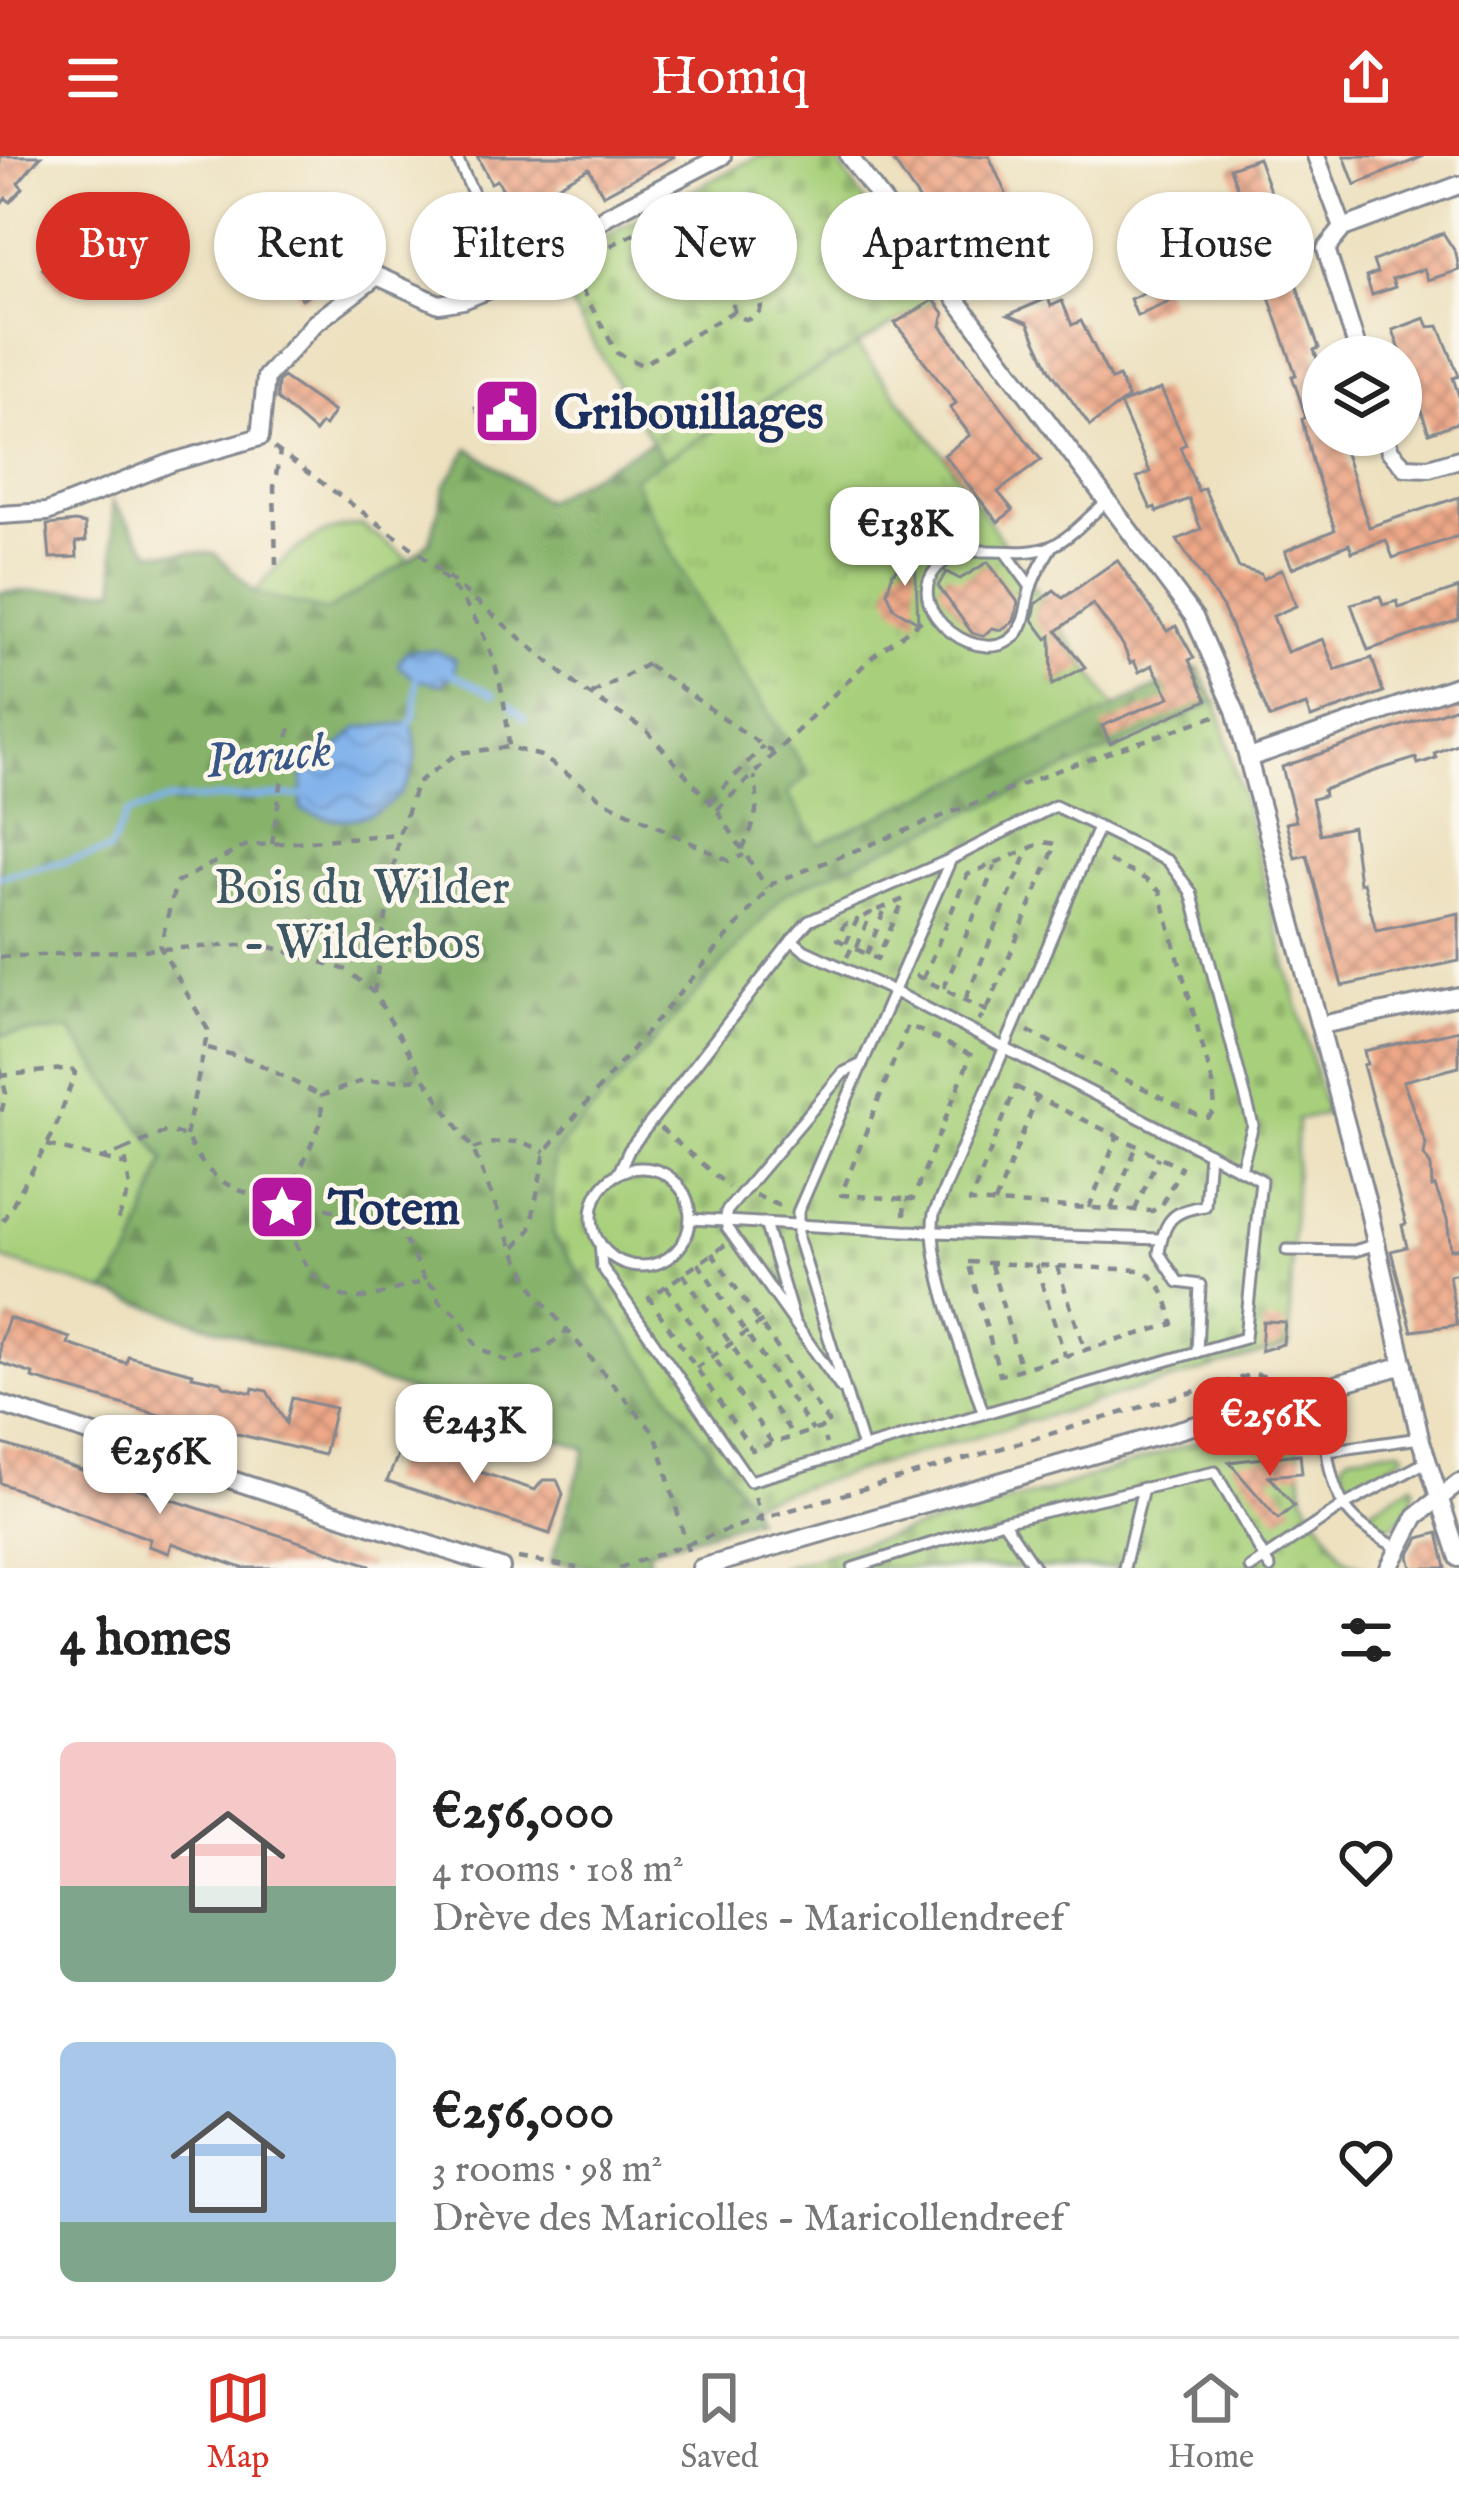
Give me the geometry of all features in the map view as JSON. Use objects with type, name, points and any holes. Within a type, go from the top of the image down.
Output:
[{"type":"street","points":[[607,217],[722,156]]},
{"type":"street","points":[[849,156],[1194,617],[1235,710],[1377,1244],[1420,1438],[1459,1558]]},
{"type":"street","points":[[1316,156],[1343,228]]},
{"type":"street","points":[[1353,336],[1326,249],[1343,228],[1459,185]]},
{"type":"street","points":[[0,515],[47,512],[173,462],[260,437],[266,377],[316,322],[376,276],[410,291]]},
{"type":"street","points":[[1395,456],[1405,467],[1429,468],[1459,459]]},
{"type":"street","points":[[1249,758],[1459,686]]},
{"type":"street","points":[[1321,1025],[1459,996]]},
{"type":"street","points":[[696,1564],[770,1549],[1404,1365]]},
{"type":"street","points":[[0,1404],[495,1565]]},
{"type":"street","points":[[1389,1568],[1416,1516],[1459,1484]]},
{"type":"lane","points":[[456,156],[473,192]]},
{"type":"lane","points":[[1052,546],[1006,554],[962,551],[935,569],[927,587],[932,614],[953,634],[975,645],[1004,642],[1018,632],[1031,587],[1052,546],[1110,500]]},
{"type":"lane","points":[[1006,554],[1031,587]]},
{"type":"lane","points":[[792,940],[1261,1180],[1257,1249],[1245,1338],[750,1481],[602,1267],[592,1210],[629,1150],[792,940],[809,921],[951,859],[1055,806],[1168,861],[1191,892],[1253,1125],[1241,1169]]},
{"type":"lane","points":[[982,1412],[936,1259],[931,1231],[934,1214],[1098,828]]},
{"type":"lane","points":[[863,1448],[797,1225],[798,1212],[951,859]]},
{"type":"lane","points":[[842,1388],[725,1221],[726,1212],[842,1073],[860,1065]]},
{"type":"lane","points":[[1197,1352],[1200,1286],[1178,1282],[1159,1253],[1174,1213],[1205,1206],[1210,1153]]},
{"type":"lane","points":[[600,1244],[627,1264],[656,1264],[680,1248],[690,1219],[683,1192],[663,1173],[643,1168],[618,1174]]},
{"type":"lane","points":[[690,1219],[1161,1239]]},
{"type":"lane","points":[[765,1223],[795,1326]]},
{"type":"lane","points":[[743,1251],[770,1236]]},
{"type":"lane","points":[[1287,1250],[1354,1251],[1377,1244]]},
{"type":"lane","points":[[1257,1249],[1270,1249]]},
{"type":"lane","points":[[1399,1549],[1360,1527],[1343,1506],[1332,1482],[1327,1451],[1420,1438]]},
{"type":"lane","points":[[1250,1568],[1267,1564],[1343,1506],[1428,1461]]},
{"type":"lane","points":[[853,1568],[1003,1521],[1215,1472],[1267,1564]]},
{"type":"lane","points":[[1124,1568],[1143,1488]]},
{"type":"lane","points":[[1003,1521],[1035,1568]]},
{"type":"path","points":[[631,234],[584,260],[575,277],[617,353],[642,365],[734,311],[736,300]]},
{"type":"path","points":[[734,311],[747,319],[760,310],[758,300]]},
{"type":"path","points":[[260,437],[419,554],[582,690],[647,731],[717,810],[768,889]]},
{"type":"path","points":[[276,566],[274,487],[280,452]]},
{"type":"path","points":[[419,554],[457,590],[476,621],[504,694],[509,747]]},
{"type":"path","points":[[717,810],[873,656],[932,614]]},
{"type":"path","points":[[589,695],[656,659]]},
{"type":"path","points":[[648,665],[776,755]]},
{"type":"path","points":[[272,844],[290,726]]},
{"type":"path","points":[[710,802],[763,746]]},
{"type":"path","points":[[374,993],[399,835],[417,783],[458,753],[509,747],[541,756],[605,801],[728,861],[744,852],[754,827],[754,776]]},
{"type":"path","points":[[399,835],[245,846],[176,883],[160,946],[208,1030],[208,1048],[186,1136],[199,1162],[221,1182],[250,1196],[388,1219],[409,1245],[426,1282],[458,1316],[477,1347],[502,1361],[541,1351],[567,1331]]},
{"type":"path","points":[[923,979],[968,874],[1044,842],[1056,844],[985,1007]]},
{"type":"path","points":[[966,998],[1029,848]]},
{"type":"path","points":[[1028,1031],[1196,1115],[1208,1117],[1215,1110],[1214,1084],[1160,892],[1145,879],[1100,857]]},
{"type":"path","points":[[944,988],[996,862]]},
{"type":"path","points":[[904,899],[877,958],[837,939],[844,926],[886,906],[904,899]]},
{"type":"path","points":[[867,954],[886,906]]},
{"type":"path","points":[[856,949],[871,913]]},
{"type":"path","points":[[0,956],[261,944],[347,970],[374,993],[473,1149],[513,1250],[538,1296],[656,1435],[686,1544],[696,1564]]},
{"type":"path","points":[[915,975],[995,1015]]},
{"type":"path","points":[[908,1025],[971,1055],[913,1199],[905,1199],[841,1195],[908,1025]]},
{"type":"path","points":[[208,1048],[251,1060],[321,1096],[359,1082],[425,1079]]},
{"type":"path","points":[[0,1117],[6,1094],[1,1073],[71,1068],[75,1073],[47,1145],[0,1226]]},
{"type":"path","points":[[1016,1087],[1037,1097],[1180,1168],[1162,1205],[1152,1211],[970,1202],[1016,1087]]},
{"type":"path","points":[[321,1096],[322,1120],[286,1202],[294,1242],[319,1281],[346,1298],[426,1282]]},
{"type":"path","points":[[995,1203],[1037,1097]]},
{"type":"path","points":[[661,1128],[742,1193],[798,1212]]},
{"type":"path","points":[[104,1159],[167,1131],[186,1136]]},
{"type":"path","points":[[1089,1208],[1117,1137]]},
{"type":"path","points":[[473,1149],[497,1141],[525,1141],[545,1152]]},
{"type":"path","points":[[47,1145],[126,1165]]},
{"type":"path","points":[[1111,1209],[1136,1146]]},
{"type":"path","points":[[118,1220],[130,1188],[124,1150]]},
{"type":"path","points":[[1135,1210],[1158,1156]]},
{"type":"path","points":[[513,1250],[530,1230]]},
{"type":"path","points":[[712,1253],[830,1424],[752,1450],[649,1298],[712,1253],[735,1238]]},
{"type":"path","points":[[968,1262],[991,1263],[1140,1270],[1167,1297],[1173,1324],[1000,1375],[968,1262]]},
{"type":"path","points":[[698,1263],[813,1431]]},
{"type":"path","points":[[991,1263],[1021,1369]]},
{"type":"path","points":[[1036,1265],[1065,1356]]},
{"type":"path","points":[[1057,1266],[1085,1350]]},
{"type":"path","points":[[683,1274],[794,1436]]},
{"type":"path","points":[[666,1286],[772,1443]]},
{"type":"path","points":[[697,1368],[782,1308]]},
{"type":"path","points":[[619,1568],[761,1519],[1254,1374],[1284,1379]]},
{"type":"path","points":[[821,1428],[826,1443]]},
{"type":"path","points":[[750,1481],[770,1549]]},
{"type":"path","points":[[495,1565],[510,1558],[577,1568]]},
{"type":"green space","points":[[759,156],[834,157],[858,192],[821,192],[821,300],[934,300],[663,460],[568,300],[607,300],[607,235],[631,223],[631,300],[797,300],[797,192],[690,192]]},
{"type":"green space","points":[[857,346],[944,455],[1115,708],[818,844],[787,793],[809,775],[703,612],[633,478]]},
{"type":"green space","name":"Bois du Wilder - Wilderbos","points":[[652,441],[663,460],[634,479],[703,612],[809,776],[819,844],[1198,668],[1215,703],[785,894],[553,1236],[749,1502],[755,1518],[648,1550],[650,1567],[605,1568],[551,1562],[586,1449],[106,1292],[133,1252],[165,1160],[70,1030],[0,1035],[0,592],[116,589],[112,502],[151,552],[214,553],[256,593],[326,611],[410,560],[430,541],[445,486],[469,448],[544,501]]},
{"type":"green space","points":[[362,525],[410,560],[326,611],[255,593],[301,546],[329,532]]},
{"type":"green space","points":[[1217,702],[1326,1114],[1297,1120],[1289,1346],[749,1502],[553,1236],[554,1154],[785,894]]},
{"type":"green space","points":[[70,1030],[165,1161],[133,1252],[106,1292],[0,1258],[0,1035]]},
{"type":"green space","points":[[1294,1409],[1304,1496],[1343,1557],[1367,1568],[777,1568],[1049,1491]]},
{"type":"green space","points":[[1401,1449],[1405,1453],[1401,1458],[1354,1487],[1346,1485],[1343,1462],[1349,1454]]},
{"type":"green space","points":[[1413,1484],[1412,1502],[1400,1518],[1390,1526],[1375,1523],[1371,1509]]},
{"type":"water","points":[[407,651],[437,651],[455,660],[454,673],[441,684],[412,677],[398,664]]},
{"type":"water","points":[[411,723],[415,760],[402,791],[390,803],[358,818],[333,819],[301,810],[304,759],[332,753],[358,728]]},
{"type":"building","points":[[0,156],[41,156],[18,183],[23,188],[0,205]]},
{"type":"building","points":[[477,156],[675,156],[607,193],[601,192],[589,168],[557,186],[561,192],[505,192],[497,180],[491,183]]},
{"type":"building","points":[[890,156],[989,156],[1005,192],[914,192]]},
{"type":"building","points":[[1344,156],[1422,156],[1422,157],[1355,185]]},
{"type":"building","points":[[1258,158],[1270,192],[1239,192],[1230,168]]},
{"type":"building","points":[[1443,233],[1456,253],[1459,270],[1428,280],[1424,269],[1392,279],[1395,287],[1372,295],[1366,277],[1377,273],[1373,261]]},
{"type":"building","points":[[934,300],[944,313],[941,326],[1041,460],[998,492],[1013,510],[998,522],[944,455],[970,435],[950,408],[956,403],[895,323]]},
{"type":"building","points":[[1043,300],[1051,306],[1062,301],[1072,325],[1081,321],[1111,380],[1119,377],[1128,398],[1090,426],[1050,370],[1028,323],[1008,315]]},
{"type":"building","points":[[1130,300],[1168,300],[1169,302],[1137,316]]},
{"type":"building","points":[[1270,300],[1302,300],[1315,336],[1302,336],[1302,405],[1292,376],[1296,375]]},
{"type":"building","points":[[1425,318],[1429,327],[1439,326],[1459,376],[1453,378],[1459,422],[1429,433],[1422,413],[1422,336],[1395,336],[1393,330]]},
{"type":"building","points":[[283,377],[334,412],[325,426],[321,424],[315,432],[277,399]]},
{"type":"building","points":[[512,387],[523,406],[536,408],[539,426],[515,440],[510,433],[495,442],[475,408]]},
{"type":"building","points":[[1161,389],[1186,444],[1180,447],[1198,491],[1204,488],[1239,568],[1261,574],[1263,579],[1282,569],[1296,606],[1273,616],[1287,652],[1323,639],[1335,670],[1372,658],[1383,692],[1311,718],[1306,705],[1270,718],[1223,608],[1177,540],[1201,529],[1189,499],[1157,512],[1151,509],[1137,478],[1150,472],[1120,404]]},
{"type":"building","points":[[1311,456],[1346,456],[1369,527],[1459,497],[1459,536],[1393,558],[1386,540],[1352,552],[1349,544],[1292,568],[1285,551],[1335,530]]},
{"type":"building","points":[[85,524],[86,541],[76,542],[77,557],[50,558],[47,525]]},
{"type":"building","points":[[915,555],[918,622],[894,608],[887,592],[893,572]]},
{"type":"building","points":[[1117,560],[1167,631],[1176,626],[1194,658],[1189,660],[1207,700],[1110,743],[1102,726],[1170,697],[1152,665],[1139,672],[1134,661],[1130,663],[1123,645],[1093,604],[1057,631],[1085,667],[1052,685],[1051,636],[1047,639],[1033,620],[1036,604],[1054,590],[1063,598]]},
{"type":"building","points":[[988,562],[1018,602],[1014,621],[983,636],[972,633],[938,586],[946,572],[960,579]]},
{"type":"building","points":[[1459,588],[1459,620],[1368,650],[1351,604],[1380,596],[1383,605],[1397,601],[1399,608]]},
{"type":"building","points":[[1459,706],[1459,743],[1434,753],[1436,758],[1418,764],[1416,758],[1378,770],[1323,790],[1324,796],[1312,799],[1320,834],[1352,827],[1359,883],[1363,882],[1376,930],[1459,913],[1459,961],[1342,986],[1307,855],[1295,858],[1286,823],[1296,821],[1282,767]]},
{"type":"building","points":[[1459,1030],[1459,1067],[1403,1081],[1426,1144],[1424,1155],[1447,1219],[1451,1250],[1459,1248],[1459,1273],[1449,1275],[1457,1325],[1412,1331],[1391,1251],[1407,1247],[1402,1225],[1406,1224],[1363,1065],[1367,1064],[1364,1051]]},
{"type":"building","points":[[9,1318],[126,1363],[128,1356],[224,1386],[252,1393],[253,1388],[267,1391],[286,1423],[292,1398],[335,1408],[324,1455],[32,1378],[33,1374],[0,1363],[0,1343]]},
{"type":"building","points":[[1263,1321],[1285,1322],[1283,1344],[1261,1351]]},
{"type":"building","points":[[405,1438],[447,1451],[449,1445],[476,1453],[471,1469],[535,1490],[543,1480],[557,1480],[563,1494],[550,1534],[387,1481]]},
{"type":"building","points":[[0,1443],[369,1568],[242,1568],[172,1543],[169,1553],[148,1546],[150,1539],[0,1483]]},
{"type":"building","points":[[1300,1454],[1302,1473],[1269,1476],[1294,1506],[1278,1519],[1229,1462]]},
{"type":"building","points":[[1438,1533],[1446,1568],[1412,1568],[1409,1556],[1419,1538]]},
{"type":"waterway","name":"Paruck","points":[[450,673],[494,695]]},
{"type":"waterway","name":"Paruck","points":[[409,726],[415,714],[416,675]]},
{"type":"waterway","name":"Paruck","points":[[511,706],[525,719]]},
{"type":"waterway","name":"Paruck","points":[[0,876],[109,851],[127,814],[168,800],[310,795]]},
{"type":"place","name":"Gribouillages","points":[[507,411]]},
{"type":"place","name":"Totem","points":[[282,1207]]}]
